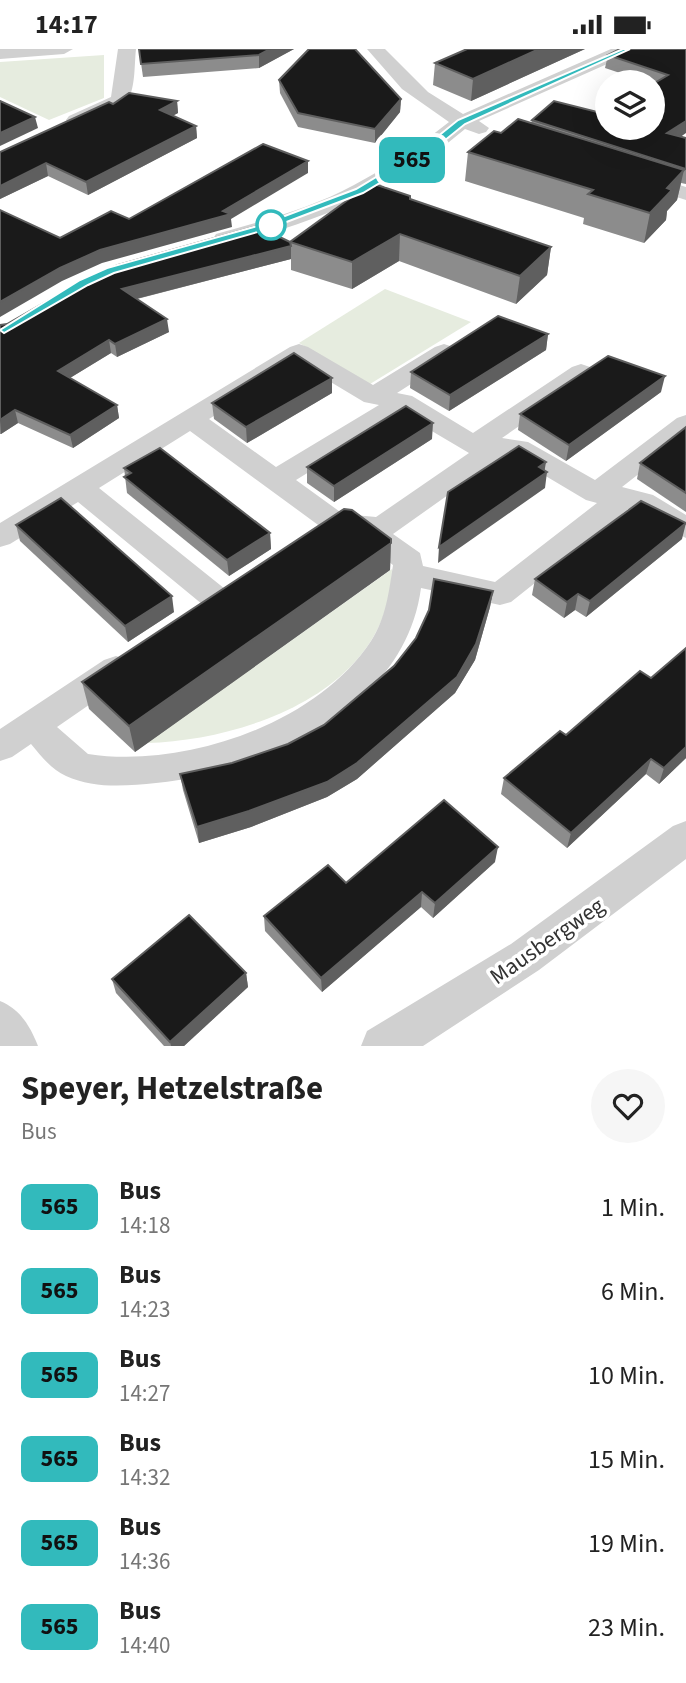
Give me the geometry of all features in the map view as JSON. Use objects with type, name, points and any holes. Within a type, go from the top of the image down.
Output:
[{"type":"street","points":[[0,54],[64,49]]},
{"type":"street","points":[[60,128],[119,100],[123,91],[127,49]]},
{"type":"street","points":[[376,49],[425,100],[461,122],[493,132]]},
{"type":"street","points":[[200,245],[280,222],[359,191],[424,152],[461,122],[626,49]]},
{"type":"street","points":[[622,173],[686,194]]},
{"type":"street","points":[[373,396],[466,339]]},
{"type":"street","points":[[0,537],[299,352],[373,396],[403,402],[486,446],[518,448],[610,494],[643,502],[686,529]]},
{"type":"street","points":[[348,529],[486,446],[581,372]]},
{"type":"street","points":[[275,481],[403,402]]},
{"type":"street","points":[[33,725],[79,767],[150,769],[183,766],[249,748],[301,724],[333,703],[364,673],[392,633],[403,605],[409,561],[348,529],[275,481],[191,419]]},
{"type":"street","points":[[409,573],[500,594],[686,424]]},
{"type":"street","points":[[79,487],[219,601]]},
{"type":"street","points":[[0,747],[144,651]]},
{"type":"street","name":"Mausbergweg","points":[[400,1043],[591,912],[686,837]]},
{"type":"street","points":[[0,1021],[17,1046]]},
{"type":"shaded area","points":[[104,55],[104,98],[49,120],[0,97],[0,62]]},
{"type":"shaded area","points":[[385,289],[471,322],[370,384],[299,343]]},
{"type":"shaded area","points":[[392,569],[385,611],[367,647],[340,676],[306,700],[268,719],[227,732],[186,740],[147,743]]},
{"type":"building","points":[[139,49],[270,49],[259,55],[141,64]]},
{"type":"building","points":[[309,49],[355,49],[401,99],[375,129],[298,113],[279,80]]},
{"type":"building","points":[[467,49],[539,49],[473,79],[435,63]]},
{"type":"building","points":[[620,49],[686,49],[686,121],[667,133],[686,138],[686,169],[532,120],[554,101],[595,111],[595,140],[665,140],[665,77],[668,75],[665,70],[653,70],[608,55]]},
{"type":"building","points":[[129,93],[177,101],[160,110],[196,126],[86,182],[46,163],[0,186],[0,152],[109,102],[113,104]]},
{"type":"building","points":[[0,101],[35,117],[0,133]]},
{"type":"building","points":[[518,119],[684,170],[667,188],[672,190],[650,213],[588,194],[593,190],[468,152],[494,131],[501,133]]},
{"type":"building","points":[[263,144],[308,161],[223,211],[231,214],[100,250],[60,268],[0,302],[0,210],[60,238],[111,211],[129,219]]},
{"type":"building","points":[[371,183],[551,247],[520,276],[400,234],[352,262],[290,242]]},
{"type":"building","points":[[257,226],[290,242],[291,246],[122,289],[167,319],[115,344],[109,340],[58,371],[117,405],[70,435],[15,410],[0,420],[0,325],[7,324],[91,276],[118,265]]},
{"type":"building","points":[[498,316],[548,334],[450,395],[411,372]]},
{"type":"building","points":[[294,353],[332,378],[246,427],[212,403]]},
{"type":"building","points":[[608,356],[665,376],[569,445],[520,414]]},
{"type":"building","points":[[406,406],[433,423],[334,486],[307,467]]},
{"type":"building","points":[[686,427],[686,493],[640,463]]},
{"type":"building","points":[[519,446],[546,462],[539,467],[547,472],[439,547],[448,492]]},
{"type":"building","points":[[160,448],[270,533],[227,560],[124,477],[131,473],[124,468]]},
{"type":"building","points":[[61,498],[172,596],[125,626],[16,525]]},
{"type":"building","points":[[641,501],[686,523],[590,601],[578,594],[567,602],[535,579]]},
{"type":"building","points":[[344,509],[352,510],[391,539],[391,543],[129,726],[82,682]]},
{"type":"building","points":[[434,579],[493,591],[476,644],[457,677],[357,763],[327,782],[197,827],[180,774],[232,763],[288,744],[324,725],[394,666],[416,638],[429,610]]},
{"type":"building","points":[[686,648],[686,747],[664,768],[651,759],[571,833],[504,778],[560,731],[566,735],[640,671],[651,678]]},
{"type":"building","points":[[444,800],[498,847],[435,903],[422,892],[321,978],[264,916],[328,865],[346,883]]},
{"type":"building","points":[[189,915],[246,973],[170,1042],[112,979]]},
{"type":"bus line","name":"565","points":[[0,330],[84,282],[111,271],[265,227],[359,191],[424,152],[461,122],[626,49]]}]
